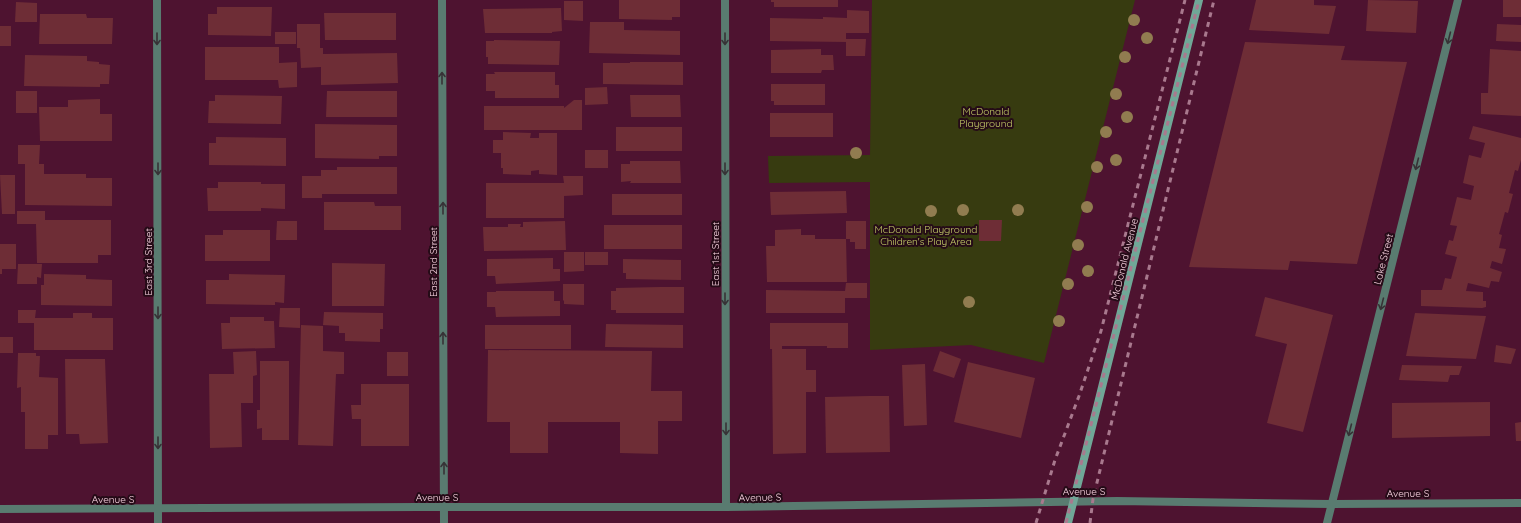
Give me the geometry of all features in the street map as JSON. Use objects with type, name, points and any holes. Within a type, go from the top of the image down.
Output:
[{"type":"main road","name":"McDonald Avenue","points":[[1068,523],[1199,0]]},
{"type":"street","name":"East 3rd Street","points":[[157,0],[158,523]]},
{"type":"street","name":"East 2nd Street","points":[[442,0],[444,523]]},
{"type":"street","name":"East 1st Street","points":[[725,0],[726,507]]},
{"type":"street","name":"Lake Street","points":[[1327,523],[1458,0]]},
{"type":"street","name":"Avenue S","points":[[0,510],[726,507],[1074,502],[1331,504],[1521,503]]},
{"type":"green space","name":"McDonald Playground","points":[[872,0],[1135,0],[1044,363],[971,345],[870,350],[870,182],[769,183],[768,156],[870,155]]},
{"type":"building","points":[[619,0],[680,0],[680,17],[672,17],[672,20],[619,19]]},
{"type":"building","points":[[771,0],[838,0],[838,7],[774,7],[774,2],[771,2]]},
{"type":"building","points":[[1256,0],[1314,0],[1314,5],[1336,6],[1329,34],[1249,30]]},
{"type":"building","points":[[1368,0],[1418,1],[1416,33],[1366,31]]},
{"type":"building","points":[[1503,0],[1521,0],[1521,17],[1503,17]]},
{"type":"building","points":[[564,1],[583,1],[583,21],[564,20]]},
{"type":"building","points":[[16,2],[37,3],[37,22],[15,22]]},
{"type":"building","points":[[217,7],[272,7],[271,36],[208,35],[208,14],[217,14]]},
{"type":"building","points":[[561,8],[562,31],[552,33],[485,33],[483,9]]},
{"type":"building","points":[[847,10],[869,11],[869,33],[846,33],[846,39],[866,39],[865,56],[846,56],[846,42],[770,41],[770,18],[847,18]]},
{"type":"building","points":[[324,13],[396,13],[396,40],[325,40]]},
{"type":"building","points":[[40,14],[86,14],[87,18],[113,18],[112,44],[39,44]]},
{"type":"building","points":[[590,22],[624,22],[624,30],[680,31],[680,55],[589,53]]},
{"type":"building","points":[[297,24],[320,24],[320,48],[323,48],[323,54],[397,53],[398,83],[321,85],[321,67],[301,68],[300,48],[297,48]]},
{"type":"building","points":[[1497,24],[1521,25],[1521,42],[1496,41]]},
{"type":"building","points":[[0,26],[11,26],[11,46],[0,46]]},
{"type":"building","points":[[275,32],[296,32],[296,44],[275,44]]},
{"type":"building","points":[[486,41],[560,41],[559,65],[488,64],[488,57],[486,57]]},
{"type":"building","points":[[1245,42],[1345,46],[1341,60],[1407,62],[1357,264],[1290,261],[1288,270],[1189,267]]},
{"type":"building","points":[[205,47],[279,47],[279,63],[297,62],[297,87],[279,88],[278,80],[205,80]]},
{"type":"building","points":[[821,49],[821,55],[833,55],[834,70],[822,70],[821,73],[771,73],[771,50]]},
{"type":"building","points":[[1490,49],[1521,51],[1521,116],[1481,114],[1481,93],[1488,93]]},
{"type":"building","points":[[25,55],[87,56],[87,61],[110,65],[109,84],[100,84],[100,87],[24,86]]},
{"type":"building","points":[[683,62],[683,85],[603,84],[603,63]]},
{"type":"building","points":[[494,72],[555,72],[555,85],[559,85],[559,98],[495,98],[495,91],[486,91],[486,74],[495,74]]},
{"type":"building","points":[[771,84],[825,84],[825,105],[774,105],[774,101],[771,101]]},
{"type":"building","points":[[607,87],[608,104],[585,105],[585,88]]},
{"type":"building","points":[[16,91],[37,91],[37,113],[16,113]]},
{"type":"building","points":[[327,91],[397,91],[397,117],[326,117]]},
{"type":"building","points":[[215,95],[282,96],[281,124],[208,123],[209,101],[215,101]]},
{"type":"building","points":[[630,95],[680,95],[681,117],[631,117]]},
{"type":"building","points":[[100,99],[100,114],[112,114],[112,141],[40,141],[39,107],[68,107],[68,100]]},
{"type":"building","points":[[574,100],[582,100],[582,130],[484,130],[484,106],[564,106],[564,108]]},
{"type":"building","points":[[770,113],[833,113],[833,137],[770,137]]},
{"type":"building","points":[[315,124],[397,125],[397,156],[379,156],[379,159],[315,158]]},
{"type":"building","points":[[1473,126],[1521,138],[1521,160],[1518,171],[1515,170],[1509,193],[1513,194],[1508,213],[1505,212],[1499,234],[1502,235],[1499,248],[1506,249],[1502,264],[1492,261],[1490,268],[1502,272],[1499,282],[1491,281],[1489,288],[1468,283],[1466,291],[1483,292],[1483,301],[1486,301],[1486,307],[1421,306],[1421,290],[1442,290],[1445,278],[1451,279],[1457,257],[1445,254],[1449,240],[1453,241],[1457,226],[1450,225],[1457,197],[1471,200],[1474,186],[1463,183],[1469,155],[1481,158],[1485,143],[1469,139]]},
{"type":"building","points":[[616,127],[682,127],[682,151],[616,151]]},
{"type":"building","points":[[503,132],[531,133],[530,138],[539,138],[539,133],[557,133],[557,175],[539,174],[539,170],[531,171],[531,175],[503,174],[503,168],[501,168],[501,153],[493,153],[493,140],[503,140]]},
{"type":"building","points":[[216,137],[286,138],[286,166],[209,165],[209,143],[216,143]]},
{"type":"building","points":[[18,145],[40,145],[39,164],[44,164],[44,174],[86,174],[86,178],[112,178],[112,206],[25,205],[25,164],[18,164]]},
{"type":"building","points":[[585,150],[608,150],[608,168],[585,168]]},
{"type":"building","points":[[630,161],[680,161],[681,183],[621,182],[621,164],[630,164]]},
{"type":"building","points":[[337,167],[397,167],[397,194],[322,194],[322,198],[302,198],[302,176],[321,176],[321,170],[337,170]]},
{"type":"building","points":[[0,175],[15,175],[15,214],[2,214]]},
{"type":"building","points":[[563,176],[583,176],[583,195],[564,196],[564,218],[486,218],[486,183],[564,183]]},
{"type":"building","points":[[218,182],[261,182],[261,184],[285,184],[285,209],[261,208],[261,211],[208,211],[207,188],[218,188]]},
{"type":"building","points":[[846,191],[847,213],[771,215],[770,192]]},
{"type":"building","points":[[612,194],[682,194],[682,215],[612,215]]},
{"type":"building","points":[[324,202],[374,202],[375,206],[401,206],[401,230],[324,230]]},
{"type":"building","points":[[17,211],[45,211],[45,220],[111,220],[111,255],[98,255],[98,263],[37,263],[36,224],[17,224]]},
{"type":"building","points":[[979,220],[1002,220],[1001,241],[979,241]]},
{"type":"building","points":[[277,221],[297,221],[297,240],[276,240]]},
{"type":"building","points":[[565,221],[566,250],[484,251],[483,227],[508,227],[508,224],[521,224],[520,227],[523,227],[523,222]]},
{"type":"building","points":[[846,221],[866,221],[866,249],[855,249],[855,242],[850,242],[850,239],[846,239]]},
{"type":"building","points":[[604,225],[682,225],[682,249],[604,249]]},
{"type":"building","points":[[801,229],[801,235],[815,235],[815,239],[846,239],[847,282],[767,282],[766,246],[775,246],[775,230]]},
{"type":"building","points":[[223,230],[270,230],[270,261],[205,261],[205,235],[223,235]]},
{"type":"building","points":[[0,244],[16,244],[16,269],[2,269],[2,274],[0,274]]},
{"type":"building","points":[[564,252],[584,252],[584,271],[564,272]]},
{"type":"building","points":[[585,252],[608,252],[608,265],[585,265]]},
{"type":"building","points":[[553,258],[553,269],[560,269],[560,281],[496,284],[495,276],[487,276],[487,259]]},
{"type":"building","points":[[623,259],[681,260],[681,280],[626,279],[626,273],[623,273]]},
{"type":"building","points":[[332,263],[385,264],[384,306],[332,306]]},
{"type":"building","points":[[18,264],[42,264],[41,278],[37,277],[37,284],[17,284]]},
{"type":"building","points":[[44,274],[86,275],[86,279],[112,280],[112,306],[41,305],[41,285],[44,285]]},
{"type":"building","points":[[229,274],[285,275],[284,303],[275,302],[275,305],[206,304],[206,280],[229,280]]},
{"type":"building","points":[[846,283],[867,283],[867,298],[845,298],[845,313],[766,313],[766,290],[845,291]]},
{"type":"building","points":[[563,284],[584,284],[584,305],[564,304]]},
{"type":"building","points":[[684,287],[684,313],[616,313],[616,310],[611,310],[611,291],[616,291],[616,288]]},
{"type":"building","points":[[554,291],[554,301],[560,301],[560,316],[496,317],[495,307],[487,307],[487,292]]},
{"type":"building","points":[[1265,297],[1333,315],[1303,432],[1267,423],[1287,344],[1255,336]]},
{"type":"building","points":[[280,308],[300,308],[300,328],[279,327]]},
{"type":"building","points":[[18,310],[36,310],[35,318],[73,318],[73,313],[92,313],[92,318],[113,318],[113,350],[34,350],[34,323],[18,323]]},
{"type":"building","points":[[324,312],[383,313],[383,329],[380,329],[380,342],[345,341],[345,333],[339,333],[339,326],[323,325]]},
{"type":"building","points":[[1415,313],[1486,316],[1476,359],[1406,356]]},
{"type":"building","points":[[230,317],[264,317],[264,321],[274,321],[275,348],[222,349],[221,323],[230,323]]},
{"type":"building","points":[[770,323],[848,323],[848,348],[827,348],[827,346],[782,346],[782,349],[806,349],[806,370],[816,370],[816,392],[806,392],[806,453],[773,454],[772,349],[770,349]]},
{"type":"building","points":[[606,324],[683,325],[683,348],[605,347]]},
{"type":"building","points":[[301,325],[323,326],[323,351],[344,352],[344,374],[336,374],[333,446],[298,445]]},
{"type":"building","points":[[485,325],[571,325],[571,349],[485,349]]},
{"type":"building","points":[[0,337],[13,337],[13,353],[0,353]]},
{"type":"building","points":[[1496,345],[1516,349],[1511,364],[1494,362]]},
{"type":"building","points":[[488,350],[652,351],[651,391],[682,391],[682,421],[658,421],[658,454],[620,453],[620,422],[548,422],[548,453],[510,453],[510,422],[487,422]]},
{"type":"building","points":[[256,351],[257,375],[253,376],[253,403],[241,403],[242,447],[210,448],[209,374],[234,374],[233,352]]},
{"type":"building","points":[[940,351],[961,359],[954,378],[933,371]]},
{"type":"building","points":[[387,352],[408,352],[408,376],[387,376]]},
{"type":"building","points":[[18,353],[36,353],[36,356],[40,356],[39,377],[58,378],[58,435],[48,435],[48,449],[25,449],[25,412],[21,412],[21,387],[17,388]]},
{"type":"building","points":[[65,359],[105,359],[108,443],[80,444],[79,434],[66,434]]},
{"type":"building","points":[[260,361],[289,361],[289,440],[262,440],[262,428],[257,429],[257,410],[260,410]]},
{"type":"building","points":[[968,362],[1035,378],[1021,438],[954,422]]},
{"type":"building","points":[[925,364],[927,425],[904,426],[902,365]]},
{"type":"building","points":[[1402,365],[1462,366],[1459,375],[1450,375],[1448,382],[1399,380]]},
{"type":"building","points":[[361,384],[409,384],[409,446],[361,446],[361,419],[352,419],[351,405],[361,405]]},
{"type":"building","points":[[889,396],[890,452],[826,453],[825,397]]},
{"type":"building","points":[[1490,402],[1490,436],[1392,438],[1392,403]]},
{"type":"building","points":[[1521,422],[1521,441],[1516,441],[1515,423]]},
{"type":"railway","points":[[1036,523],[1055,460],[1101,331],[1185,0]]},
{"type":"railway","points":[[1066,523],[1199,0]]},
{"type":"railway","points":[[1090,523],[1093,499],[1214,0]]},
{"type":"park label","name":"McDonald Playground Children's Play Area","points":[[926,234]]}]
